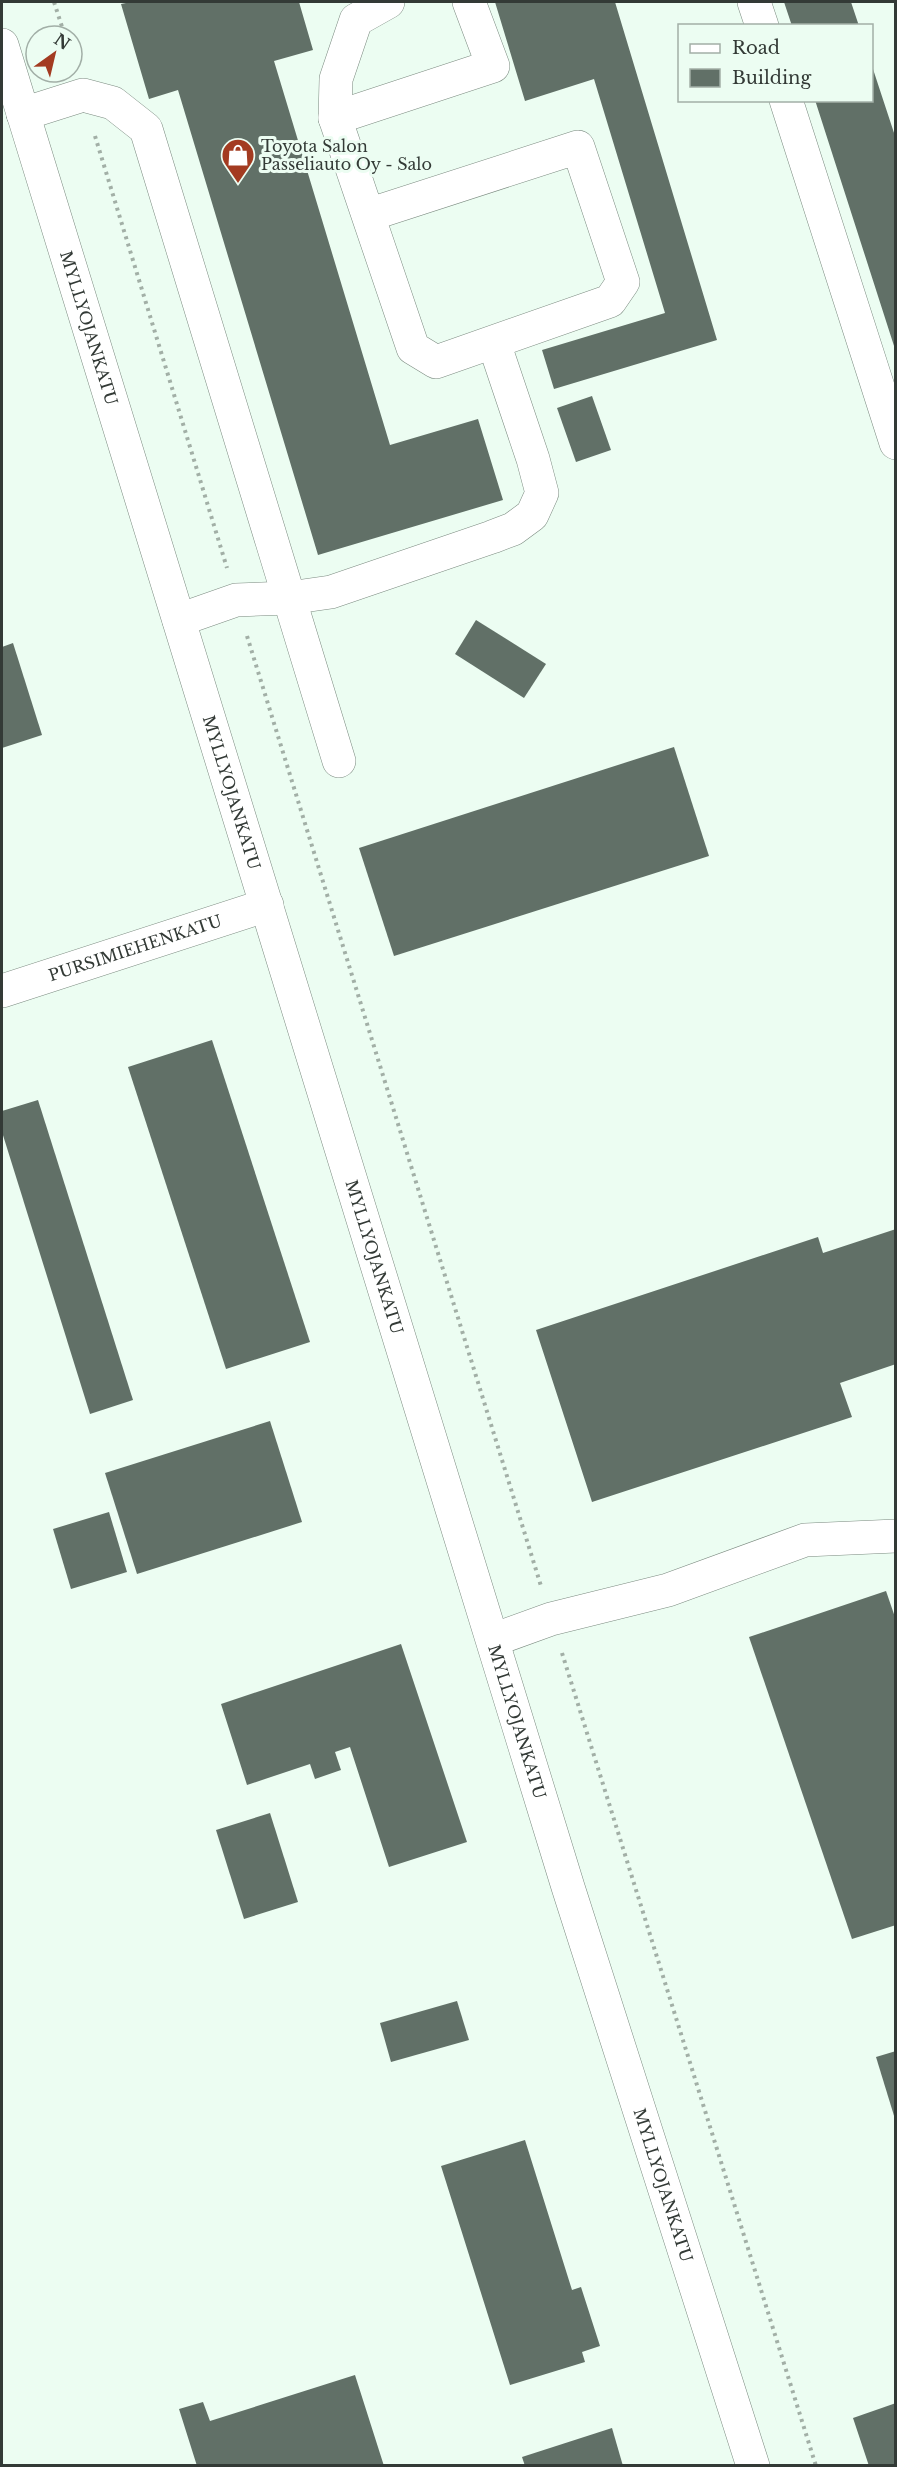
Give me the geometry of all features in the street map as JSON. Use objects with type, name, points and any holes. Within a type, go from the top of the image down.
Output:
[{"type":"street","points":[[368,215],[578,147],[623,282],[610,301],[436,362],[413,348],[335,118],[336,79],[356,20],[388,2]]},
{"type":"street","points":[[335,118],[493,66],[469,2]]},
{"type":"street","points":[[754,2],[761,24]]},
{"type":"street","name":"MYLLYOJANKATU","points":[[2,45],[568,1887],[753,2466]]},
{"type":"street","points":[[22,114],[83,95],[113,103],[146,129],[339,761]]},
{"type":"street","points":[[787,102],[896,443]]},
{"type":"street","points":[[179,620],[236,600],[289,598],[331,592],[513,529],[532,515],[542,493],[494,343]]},
{"type":"street","name":"PURSIMIEHENKATU","points":[[2,991],[267,905]]},
{"type":"street","points":[[493,1640],[551,1619],[668,1590],[805,1540],[896,1536]]},
{"type":"path","points":[[54,2],[61,24]]},
{"type":"path","points":[[83,95],[236,600],[551,1619],[816,2466]]},
{"type":"building","points":[[131,2],[299,2],[313,50],[274,61],[390,445],[478,419],[503,500],[318,555],[178,90],[149,99],[121,4]]},
{"type":"building","points":[[495,2],[615,2],[717,340],[554,389],[542,350],[665,313],[594,79],[525,101]]},
{"type":"building","points":[[784,2],[851,2],[858,24],[791,24]]},
{"type":"building","points":[[873,69],[896,139],[895,349],[816,102],[873,102]]},
{"type":"building","points":[[592,396],[611,450],[576,462],[557,408]]},
{"type":"building","points":[[476,620],[546,664],[524,698],[455,654]]},
{"type":"building","points":[[13,643],[42,735],[2,748],[2,647]]},
{"type":"building","points":[[674,747],[709,856],[394,956],[359,848]]},
{"type":"building","points":[[212,1040],[310,1342],[226,1369],[128,1067]]},
{"type":"building","points":[[38,1100],[133,1400],[90,1414],[2,1132],[2,1111]]},
{"type":"building","points":[[896,1229],[896,1364],[840,1383],[852,1417],[592,1502],[536,1330],[818,1237],[823,1253]]},
{"type":"building","points":[[270,1421],[302,1522],[137,1574],[105,1473]]},
{"type":"building","points":[[109,1512],[127,1572],[71,1589],[53,1529]]},
{"type":"building","points":[[886,1591],[896,1620],[896,1925],[852,1939],[749,1637]]},
{"type":"building","points":[[401,1644],[467,1842],[389,1867],[350,1747],[335,1752],[341,1770],[315,1779],[310,1764],[247,1785],[221,1704]]},
{"type":"building","points":[[270,1813],[298,1902],[244,1919],[216,1830]]},
{"type":"building","points":[[457,2001],[469,2040],[391,2062],[380,2023]]},
{"type":"building","points":[[896,2051],[896,2118],[895,2119],[876,2057]]},
{"type":"building","points":[[525,2140],[572,2290],[581,2287],[600,2346],[582,2352],[585,2362],[510,2385],[441,2166]]},
{"type":"building","points":[[355,2375],[384,2466],[197,2466],[179,2409],[203,2402],[210,2421]]},
{"type":"building","points":[[896,2403],[896,2466],[869,2466],[853,2418]]},
{"type":"building","points":[[612,2428],[623,2466],[525,2466],[522,2457]]},
{"type":"place","name":"Toyota Salon Passeliauto Oy - Salo","points":[[238,184]]}]
